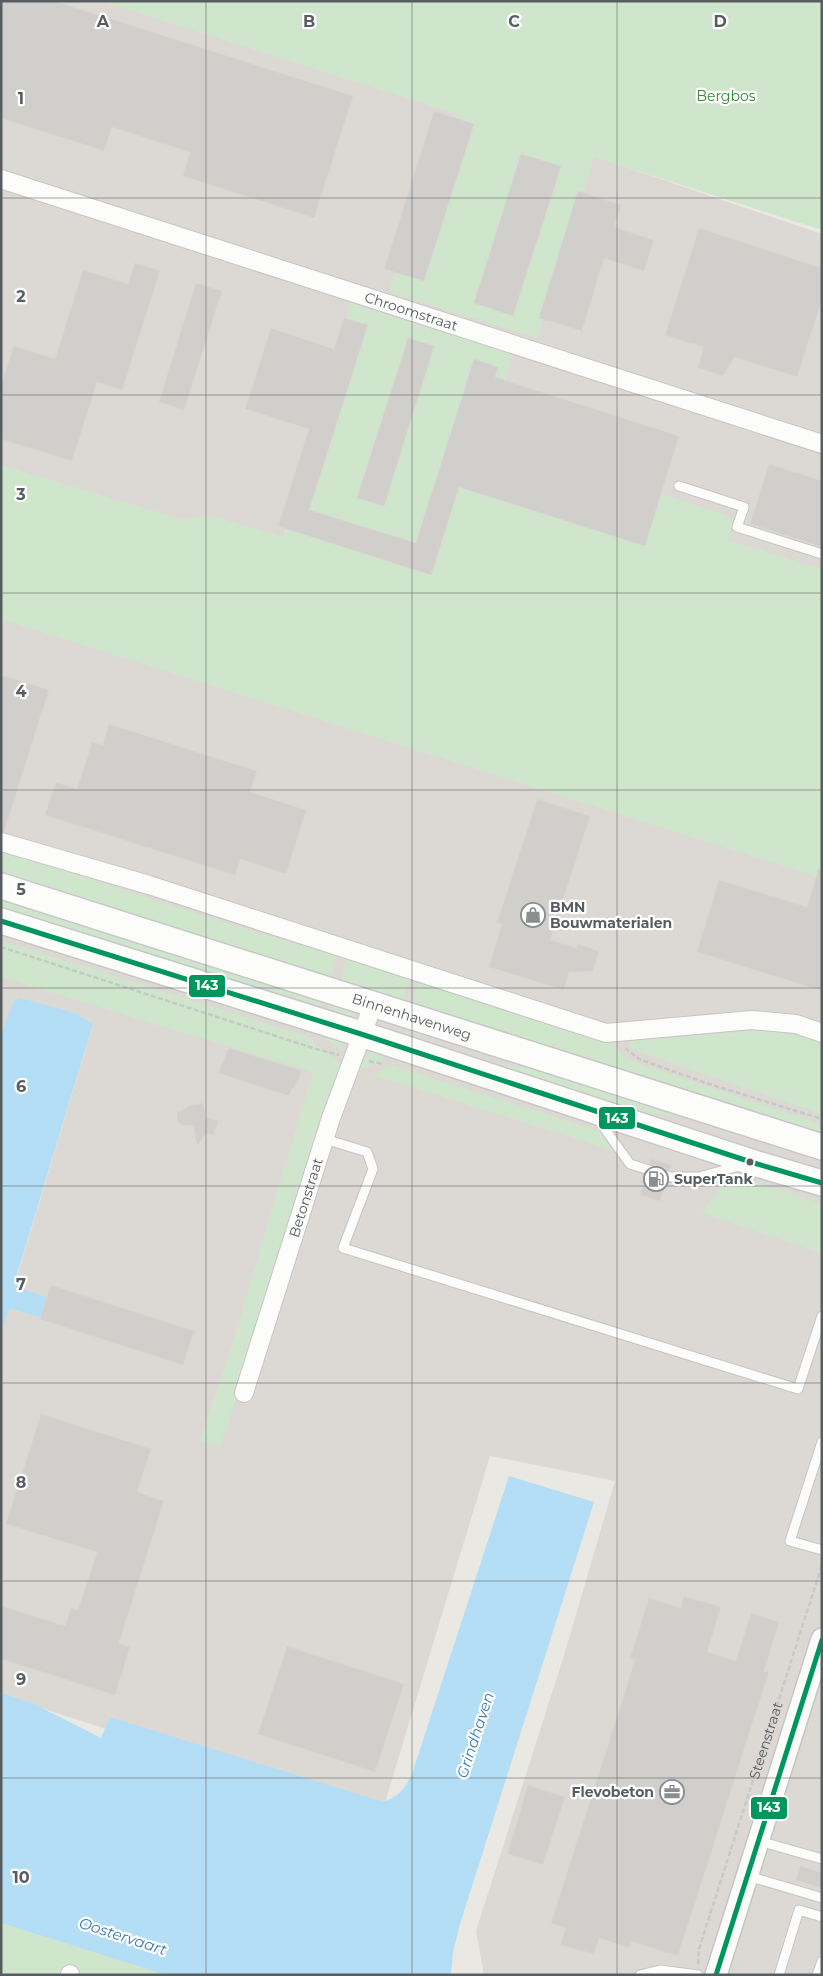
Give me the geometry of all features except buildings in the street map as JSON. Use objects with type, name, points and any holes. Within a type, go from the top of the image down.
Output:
[{"type":"main road","name":"Binnenhavenweg","points":[[1,886],[822,1147]]},
{"type":"main road","points":[[1,921],[362,1034],[754,1163],[822,1183]]},
{"type":"street","name":"Chroomstraat","points":[[1,180],[822,444]]},
{"type":"street","points":[[1,842],[149,886],[606,1033],[752,1020],[796,1024],[822,1033]]},
{"type":"street","name":"Betonstraat","points":[[244,1393],[325,1139],[372,1005]]},
{"type":"street","name":"Steenstraat","points":[[716,1975],[822,1639]]},
{"type":"lane","points":[[679,486],[744,508],[737,527],[822,554]]},
{"type":"lane","points":[[587,1107],[607,1131],[630,1164],[671,1177],[700,1177],[754,1163]]},
{"type":"lane","points":[[325,1139],[367,1152],[373,1169],[343,1248],[798,1389],[822,1316]]},
{"type":"lane","points":[[822,1442],[790,1542],[822,1550]]},
{"type":"lane","points":[[759,1841],[822,1859]]},
{"type":"lane","points":[[748,1876],[822,1898]]},
{"type":"lane","points":[[779,1975],[799,1910],[822,1917]]},
{"type":"lane","points":[[817,1975],[822,1960]]},
{"type":"lane","points":[[640,1975],[660,1970],[697,1975]]},
{"type":"path","points":[[606,1033],[639,1059],[706,1083],[822,1119]]},
{"type":"path","name":"Steenstraat","points":[[697,1975],[699,1949],[822,1565]]},
{"type":"shaded area","points":[[1,1],[131,1],[268,45],[822,234],[822,1975],[484,1975],[476,1931],[566,1649],[615,1481],[490,1456],[379,1822],[119,1733],[1,1695],[1,1329],[93,1025],[1,1073]]},
{"type":"green space","name":"Bergbos","points":[[101,1],[822,1],[822,230],[594,157],[537,338],[389,292],[419,204],[437,209],[463,116]]},
{"type":"green space","points":[[351,303],[513,354],[473,481],[661,494],[734,518],[728,540],[822,569],[822,878],[1,619],[1,465],[184,520],[208,515],[283,537]]},
{"type":"green space","points":[[1,851],[258,933],[337,956],[330,979],[1,875]]},
{"type":"green space","points":[[1,892],[325,994],[321,1006],[1,907]]},
{"type":"green space","points":[[1,941],[312,1038],[314,1044],[341,1064],[220,1447],[200,1441],[231,1349],[313,1072],[1,977]]},
{"type":"green space","points":[[347,959],[410,979],[403,1001],[340,982]]},
{"type":"green space","points":[[419,982],[613,1043],[623,1056],[632,1061],[817,1123],[822,1127],[822,1132],[412,1004]]},
{"type":"green space","points":[[335,998],[358,1005],[354,1017],[331,1009]]},
{"type":"green space","points":[[325,1030],[342,1035],[342,1052],[325,1038]]},
{"type":"green space","points":[[768,1030],[798,1034],[822,1041],[822,1114],[631,1049],[628,1041]]},
{"type":"green space","points":[[380,1048],[387,1050],[384,1059],[357,1072],[366,1057]]},
{"type":"green space","points":[[496,1064],[566,1073],[691,1115],[653,1115]]},
{"type":"green space","points":[[391,1065],[599,1131],[612,1150],[373,1075]]},
{"type":"green space","points":[[731,1174],[822,1204],[822,1253],[702,1213]]},
{"type":"green space","points":[[1,1923],[166,1975],[75,1975],[64,1968],[59,1975],[1,1975]]},
{"type":"water","points":[[20,998],[75,1013],[93,1024],[15,1281],[18,1287],[51,1299],[45,1319],[13,1309],[9,1310],[1,1332],[1,1035],[14,1001]]},
{"type":"water","points":[[509,1476],[594,1502],[460,1924],[453,1952],[451,1975],[166,1975],[1,1923],[1,1693],[34,1704],[101,1738],[110,1717],[383,1802],[389,1800],[401,1791],[412,1774]]},
{"type":"transit line","name":"143","points":[[1,921],[361,1034],[754,1163],[822,1183]]},
{"type":"transit line","name":"143","points":[[716,1975],[822,1640]]},
{"type":"place","name":"BMN Bouwmaterialen","points":[[533,915]]},
{"type":"place","name":"SuperTank","points":[[656,1179]]},
{"type":"place","name":"Flevobeton","points":[[672,1792]]},
{"type":"water label","name":"Grindhaven","points":[[475,1735]]},
{"type":"water label","name":"Oostervaart","points":[[123,1936]]}]
